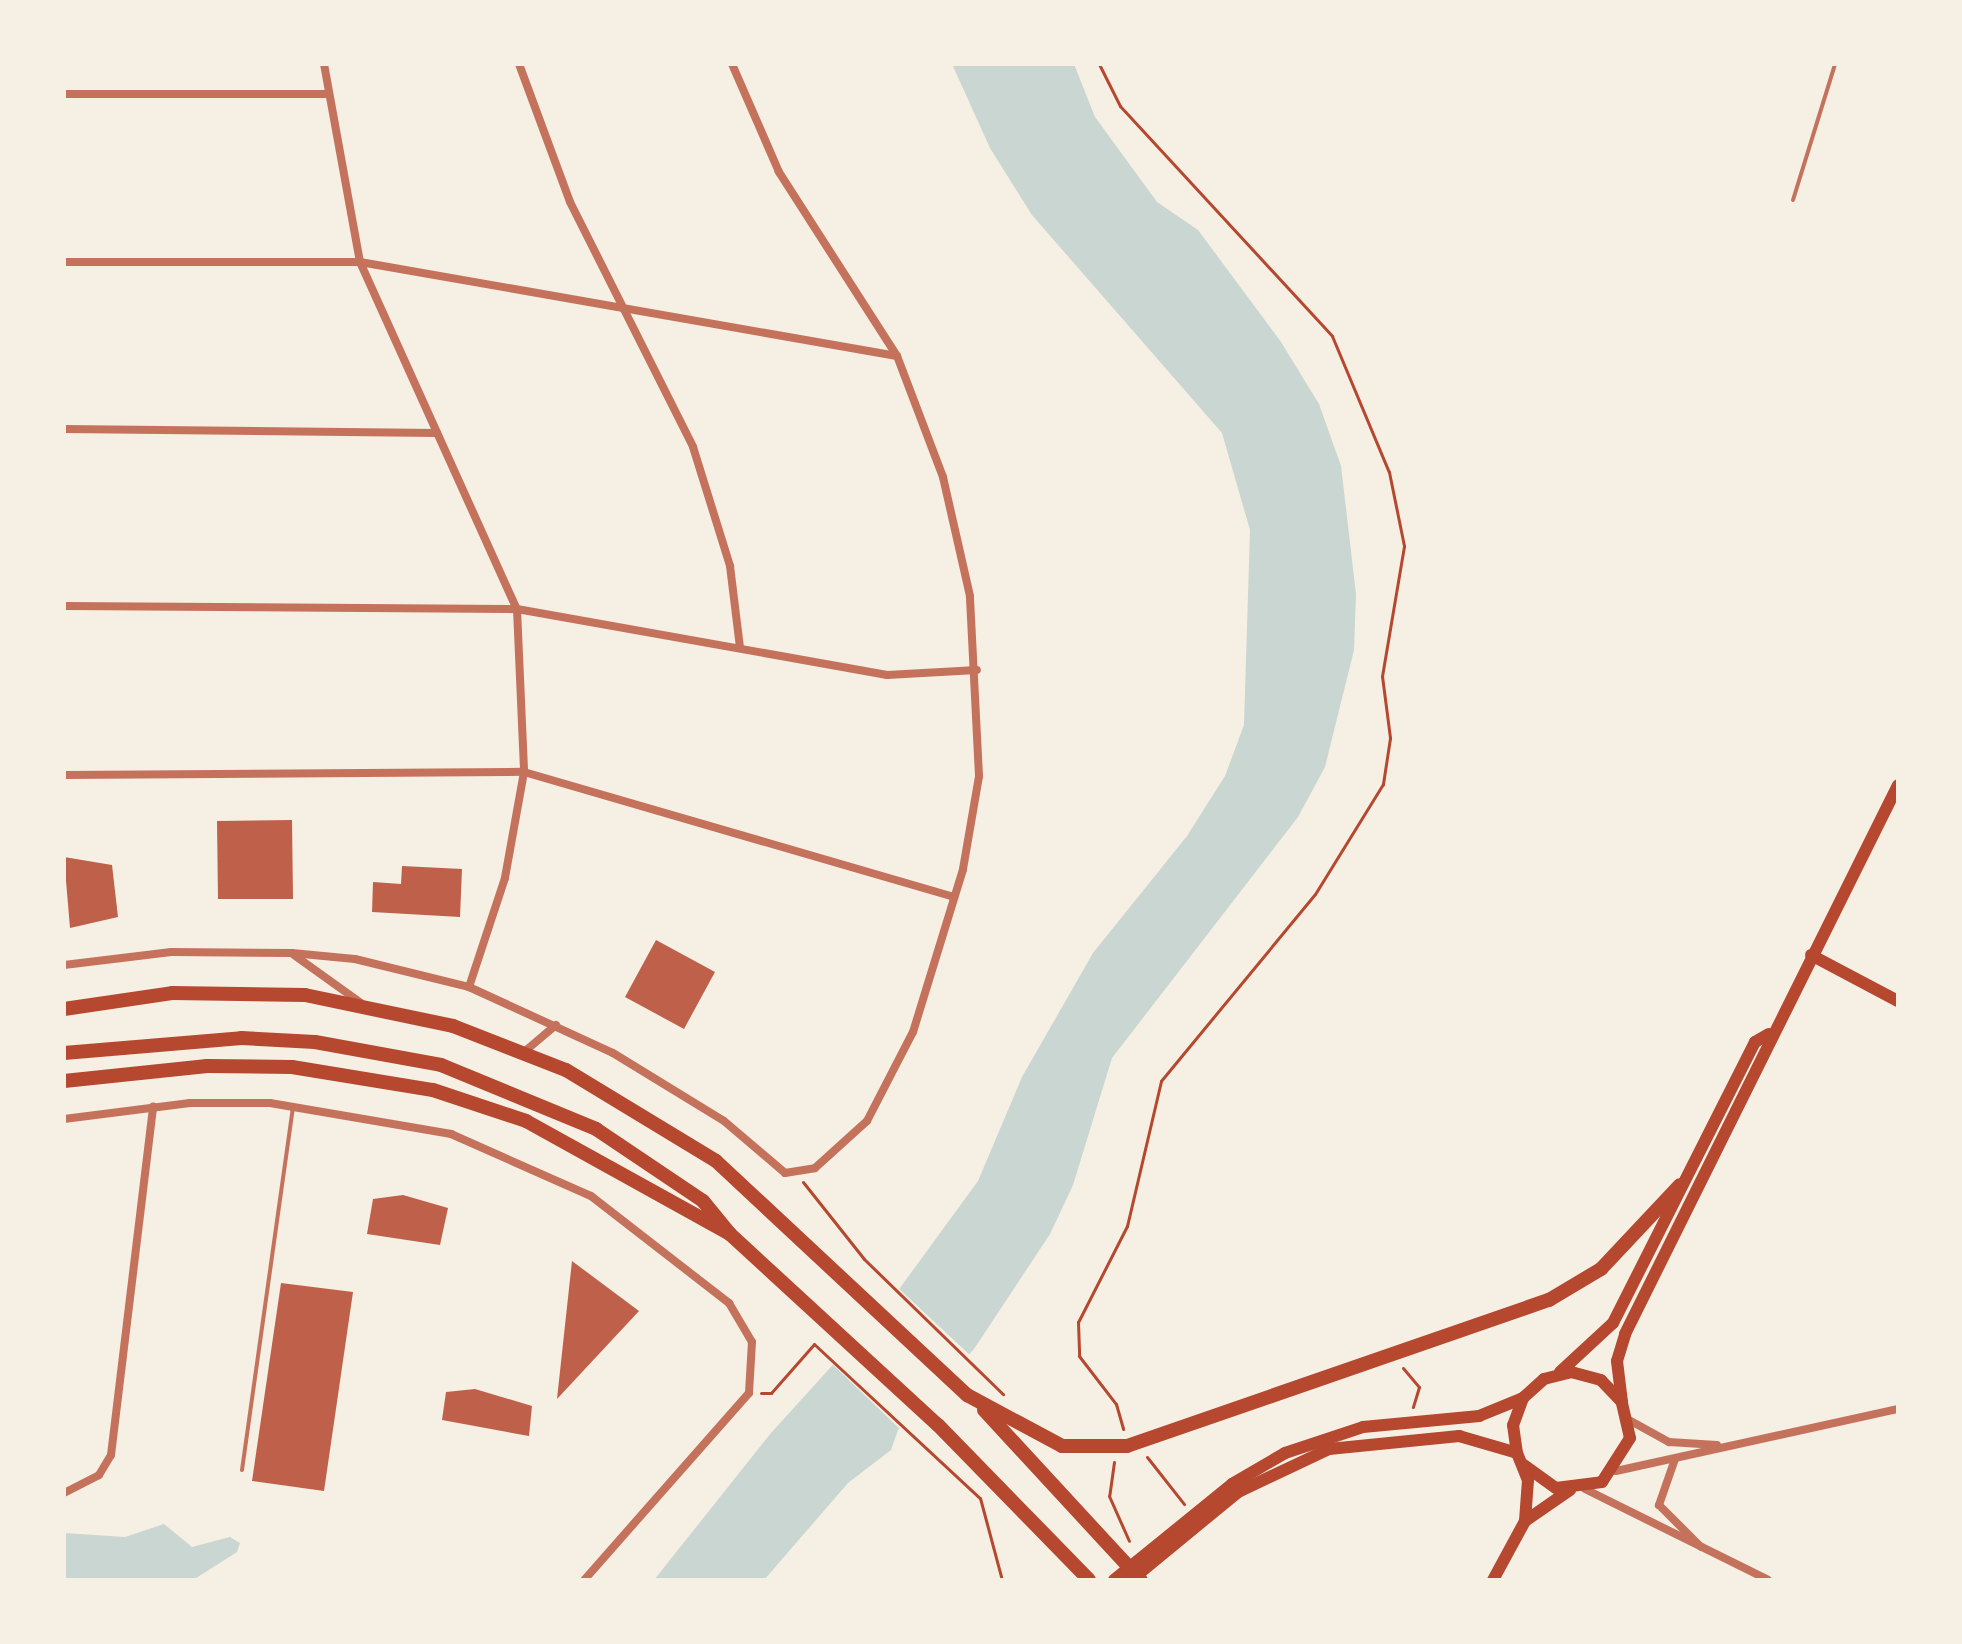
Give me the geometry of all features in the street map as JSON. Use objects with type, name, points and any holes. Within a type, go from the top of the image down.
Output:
[{"type":"main road","points":[[1523,1398],[1513,1425],[1517,1453],[1524,1465],[1544,1483],[1570,1490],[1585,1489],[1616,1471],[1629,1420],[1622,1402],[1621,1345],[1769,1034],[1898,785]]},
{"type":"main road","points":[[1811,955],[1898,1001]]},
{"type":"main road","points":[[64,1009],[223,991],[362,1003],[524,1052],[681,1133],[845,1278],[967,1395],[1141,1580]]},
{"type":"main road","points":[[1131,1580],[1172,1539],[1256,1468],[1323,1438],[1479,1416],[1523,1398],[1557,1374],[1613,1323],[1680,1185],[1755,1042],[1769,1034]]},
{"type":"main road","points":[[64,1053],[241,1038],[384,1052],[466,1073],[553,1107],[642,1158],[703,1201],[730,1234],[938,1425],[1089,1580]]},
{"type":"main road","points":[[64,1081],[221,1066],[338,1072],[420,1087],[565,1139],[730,1234]]},
{"type":"main road","points":[[967,1395],[1062,1446],[1129,1453],[1549,1300],[1601,1269],[1680,1185]]},
{"type":"main road","points":[[1557,1374],[1601,1380],[1622,1402]]},
{"type":"main road","points":[[1114,1580],[1262,1477],[1329,1449],[1459,1436],[1517,1453]]},
{"type":"main road","points":[[1524,1465],[1525,1521]]},
{"type":"main road","points":[[1493,1580],[1525,1521],[1570,1490]]},
{"type":"street","points":[[324,64],[325,94],[360,262],[517,609],[524,772],[505,878],[469,987]]},
{"type":"street","points":[[519,64],[551,160],[627,312],[710,494],[730,566],[740,647]]},
{"type":"street","points":[[64,965],[171,952],[292,953],[355,959],[469,987],[556,1025],[668,1086],[724,1121],[773,1166],[798,1175],[842,1147],[893,1078],[954,897],[979,776],[977,670],[959,534],[897,356],[779,172],[732,64]]},
{"type":"street","points":[[64,94],[325,94]]},
{"type":"street","points":[[64,262],[360,262],[627,312],[897,356]]},
{"type":"street","points":[[64,429],[437,433]]},
{"type":"street","points":[[64,606],[517,609],[887,675],[977,670]]},
{"type":"street","points":[[64,775],[524,772],[954,897]]},
{"type":"street","points":[[292,953],[362,1003]]},
{"type":"street","points":[[524,1052],[556,1025]]},
{"type":"street","points":[[64,1119],[153,1107],[294,1105],[451,1134],[591,1196],[729,1303],[752,1342],[749,1393],[584,1580]]},
{"type":"street","points":[[64,1493],[105,1467],[153,1107]]},
{"type":"street","points":[[1616,1471],[1675,1459],[1717,1445],[1898,1409]]},
{"type":"street","points":[[1629,1420],[1669,1442],[1717,1445]]},
{"type":"street","points":[[1675,1459],[1659,1505],[1701,1547]]},
{"type":"street","points":[[1585,1489],[1768,1580]]},
{"type":"lane","points":[[1793,200],[1835,64]]},
{"type":"lane","points":[[242,1470],[294,1105]]},
{"type":"path","points":[[1099,64],[1120,106],[1332,336],[1389,472],[1404,546],[1382,676],[1390,738],[1383,784],[1324,881],[1161,1081],[1127,1226],[1078,1322],[1079,1356],[1116,1404],[1129,1453]]},
{"type":"path","points":[[798,1175],[864,1259],[985,1376]]},
{"type":"path","points":[[749,1393],[771,1393],[812,1346],[980,1498],[1002,1580]]},
{"type":"path","points":[[1392,1367],[1416,1377],[1419,1397],[1407,1411]]},
{"type":"path","points":[[1137,1550],[1109,1496],[1115,1460],[1129,1453],[1154,1450]]},
{"type":"path","points":[[1144,1453],[1187,1507]]},
{"type":"path","points":[[1174,1517],[1197,1499]]},
{"type":"shaded area","points":[[952,64],[1074,64],[1095,117],[1157,202],[1198,230],[1281,342],[1319,404],[1341,466],[1356,594],[1354,650],[1325,767],[1298,817],[1112,1058],[1073,1185],[1050,1234],[974,1349],[898,1430],[891,1450],[848,1483],[764,1580],[654,1580],[771,1433],[889,1303],[978,1181],[1022,1077],[1093,953],[1187,836],[1225,776],[1244,725],[1250,530],[1222,433],[1032,215],[990,148]]},
{"type":"shaded area","points":[[164,1524],[192,1547],[230,1537],[240,1543],[237,1552],[193,1580],[64,1580],[64,1533],[125,1537]]},
{"type":"pier","points":[[896,1286],[972,1357],[902,1431],[830,1362]]},
{"type":"building","points":[[292,820],[293,899],[218,899],[217,821]]},
{"type":"building","points":[[64,857],[112,865],[118,917],[70,928]]},
{"type":"building","points":[[402,866],[462,869],[460,917],[372,912],[373,882],[401,884]]},
{"type":"building","points":[[656,940],[715,972],[684,1029],[625,997]]},
{"type":"building","points":[[403,1195],[448,1208],[440,1245],[367,1234],[373,1199]]},
{"type":"building","points":[[572,1261],[639,1311],[557,1399]]},
{"type":"building","points":[[281,1283],[353,1292],[324,1491],[252,1481]]},
{"type":"building","points":[[475,1389],[532,1406],[529,1436],[442,1420],[446,1392]]}]
